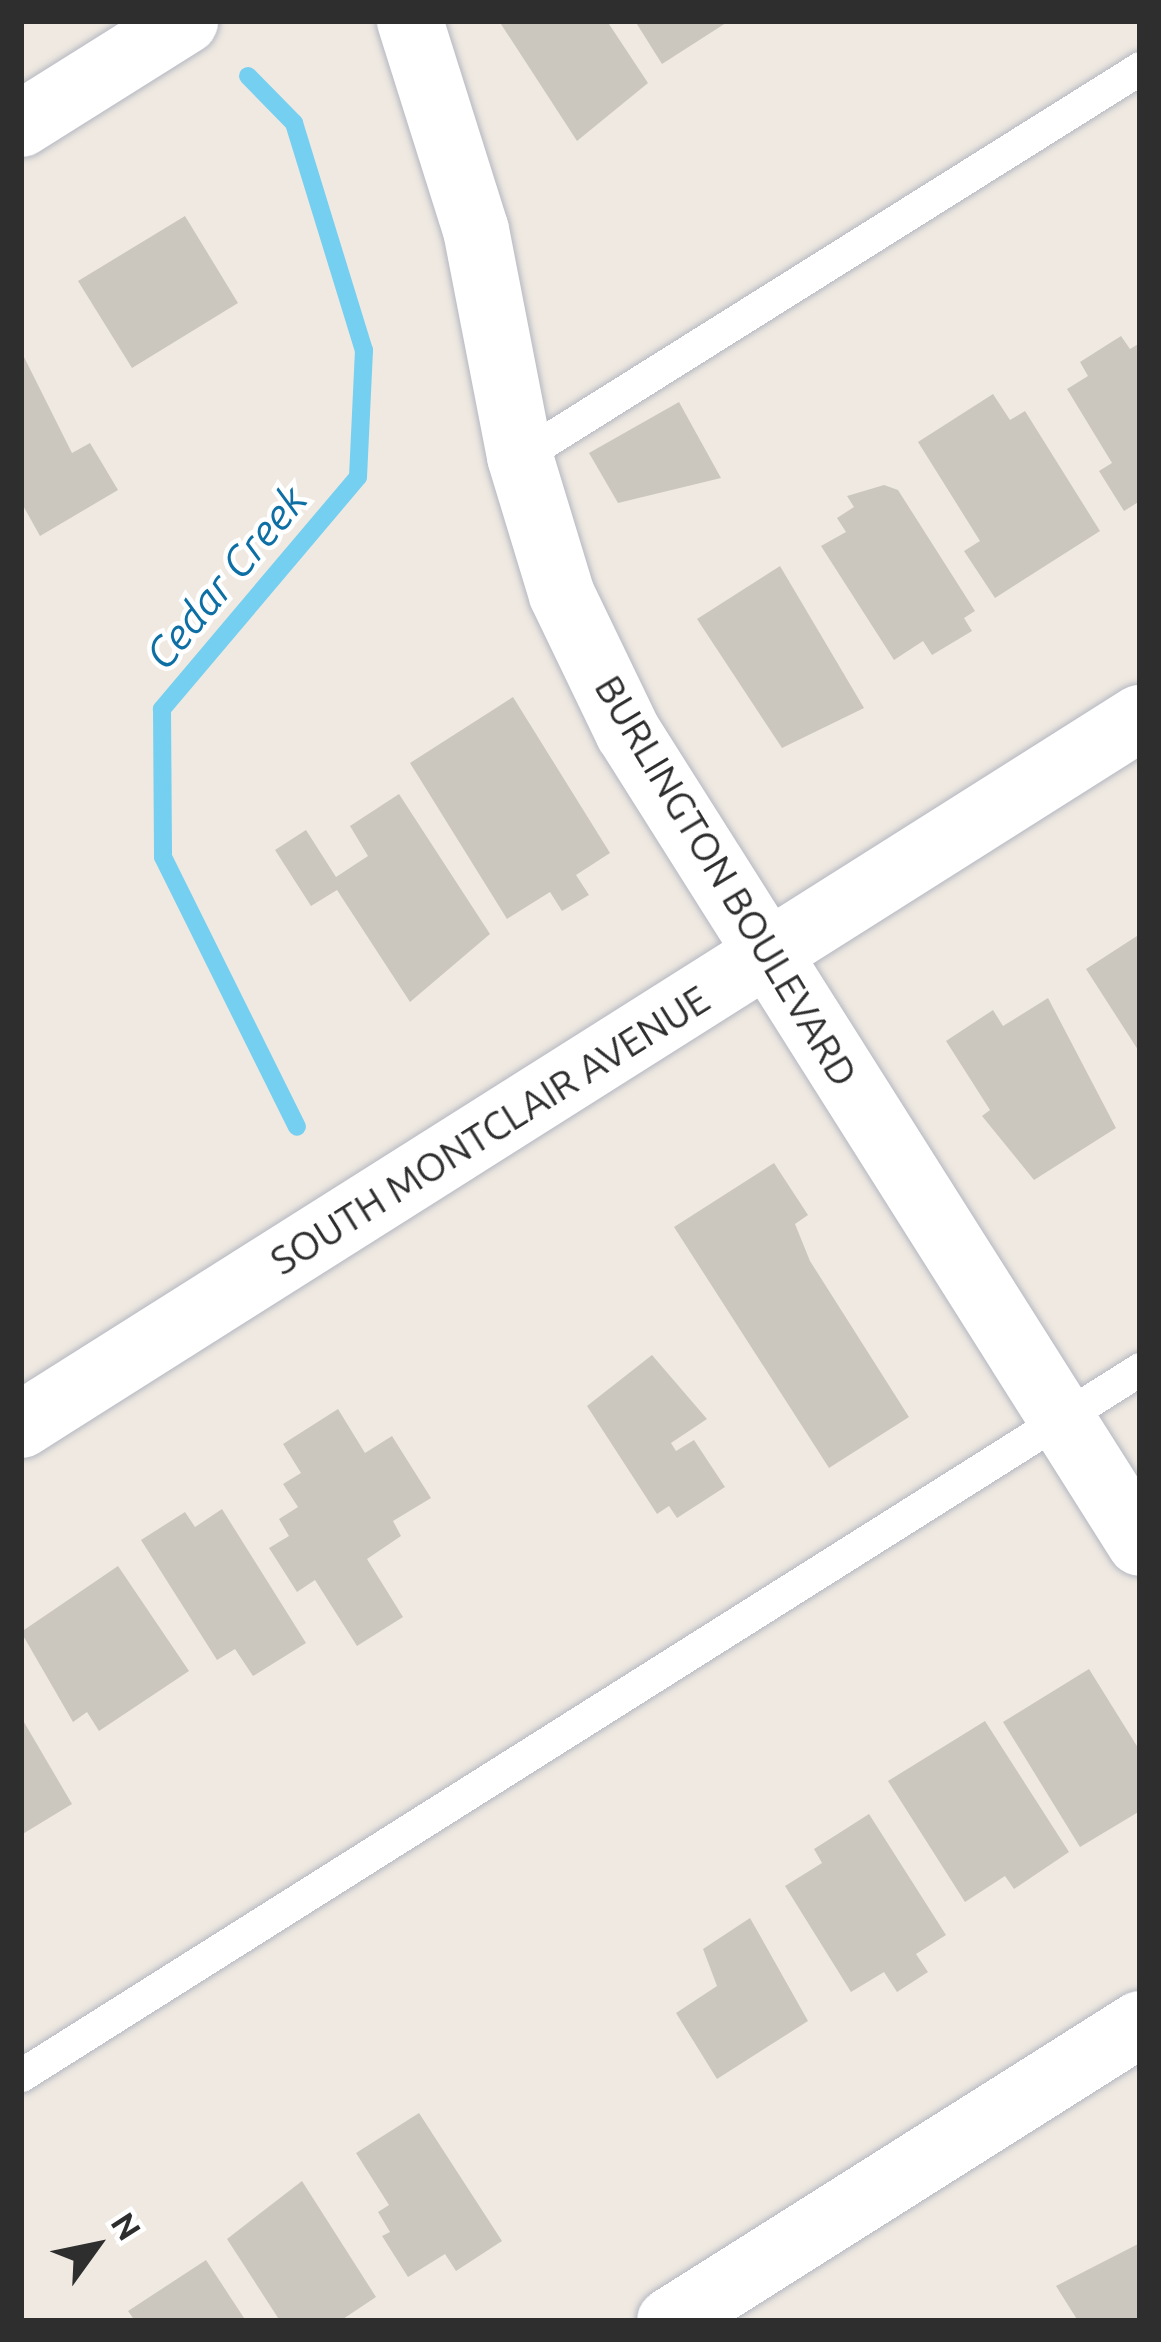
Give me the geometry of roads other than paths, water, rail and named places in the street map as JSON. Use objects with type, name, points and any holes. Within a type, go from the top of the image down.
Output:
[{"type":"street","points":[[21,124],[184,21]]},
{"type":"street","name":"BURLINGTON BOULEVARD","points":[[410,21],[476,230],[520,458],[562,596],[628,732],[1140,1543]]},
{"type":"street","name":"SOUTH MONTCLAIR AVENUE","points":[[21,1425],[1140,718]]},
{"type":"street","points":[[670,2321],[1140,2024]]},
{"type":"lane","points":[[520,458],[1140,68]]},
{"type":"lane","points":[[21,2075],[1140,1369]]},
{"type":"waterway","name":"Cedar Creek","points":[[248,76],[294,123],[364,350],[358,477],[162,709],[163,857],[297,1127]]}]
